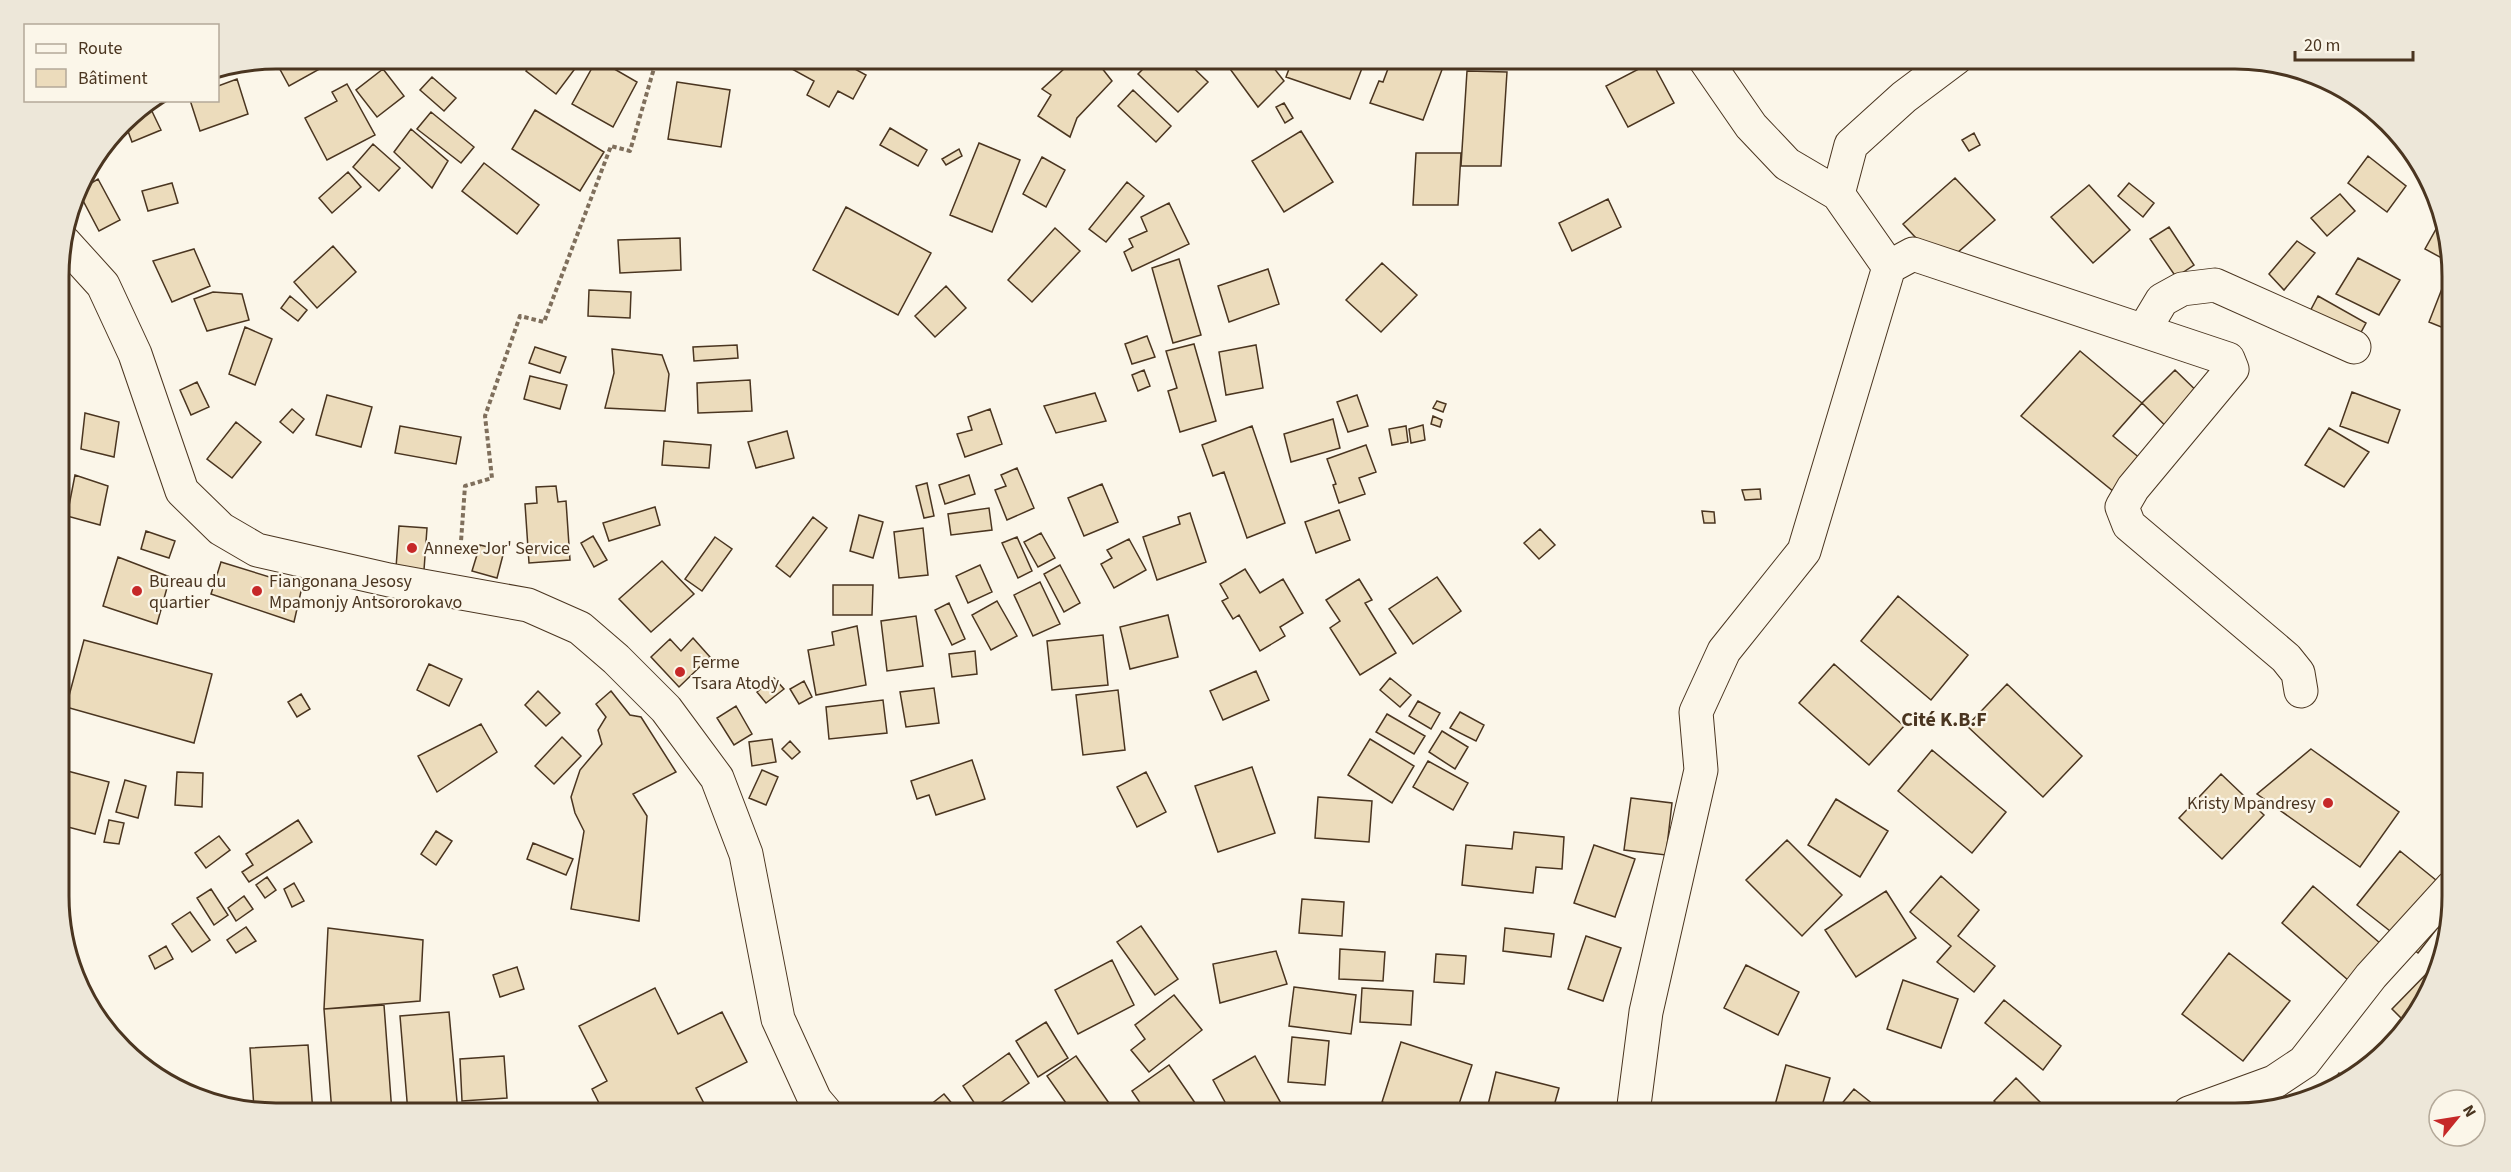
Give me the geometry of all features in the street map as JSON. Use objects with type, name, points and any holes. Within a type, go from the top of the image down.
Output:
[{"type":"street","points":[[1712,69],[1751,126],[1786,164],[1838,194],[1889,267]]},
{"type":"street","points":[[1838,194],[1851,146],[1904,97],[1941,69]]},
{"type":"street","points":[[71,250],[103,285],[135,354],[182,491],[221,529],[257,550],[389,580],[528,605],[580,628],[616,659],[666,709],[717,778],[746,854],[778,1019],[818,1103]]},
{"type":"street","points":[[1634,1103],[1646,1012],[1701,770],[1696,712],[1724,651],[1804,551],[1889,267],[1913,254],[2228,359],[2232,369],[2133,488],[2122,507],[2129,525],[2286,658],[2298,673],[2301,691]]},
{"type":"street","points":[[2144,330],[2162,300],[2182,289],[2215,285],[2354,347]]},
{"type":"street","points":[[2216,1103],[2274,1082],[2304,1062],[2370,976],[2442,898]]},
{"type":"path","points":[[457,591],[465,486],[492,478],[485,416],[520,316],[544,322],[611,146],[630,151],[654,69]]},
{"type":"building","points":[[280,69],[320,69],[289,86]]},
{"type":"building","points":[[383,69],[404,96],[377,117],[356,90]]},
{"type":"building","points":[[527,69],[575,69],[556,94],[526,71]]},
{"type":"building","points":[[591,69],[614,69],[637,82],[613,127],[572,104]]},
{"type":"building","points":[[792,69],[855,69],[866,75],[853,99],[838,91],[829,107],[807,95],[814,81]]},
{"type":"building","points":[[1064,69],[1103,69],[1112,81],[1077,118],[1070,137],[1038,116],[1051,95],[1042,89]]},
{"type":"building","points":[[1143,69],[1194,69],[1208,82],[1178,112],[1138,74]]},
{"type":"building","points":[[1230,69],[1275,69],[1284,81],[1258,107]]},
{"type":"building","points":[[1289,69],[1362,69],[1350,99],[1286,77]]},
{"type":"building","points":[[1388,69],[1442,69],[1423,120],[1370,103],[1379,81],[1383,82]]},
{"type":"building","points":[[1639,69],[1656,69],[1674,103],[1628,127],[1606,86]]},
{"type":"building","points":[[1467,71],[1507,72],[1501,166],[1461,166]]},
{"type":"building","points":[[432,77],[456,98],[444,111],[420,90]]},
{"type":"building","points":[[237,79],[248,114],[200,131],[191,102],[219,102],[219,86]]},
{"type":"building","points":[[677,82],[730,90],[721,147],[668,139]]},
{"type":"building","points":[[347,84],[375,135],[327,160],[305,118],[337,101],[332,92]]},
{"type":"building","points":[[1133,90],[1171,126],[1156,142],[1118,106]]},
{"type":"building","points":[[1284,103],[1293,118],[1285,123],[1276,107]]},
{"type":"building","points":[[535,110],[604,152],[580,191],[512,149]]},
{"type":"building","points":[[152,111],[161,130],[132,142],[128,132]]},
{"type":"building","points":[[431,112],[474,147],[461,163],[417,129]]},
{"type":"building","points":[[890,128],[927,150],[918,166],[880,145]]},
{"type":"building","points":[[411,129],[448,161],[432,188],[394,152]]},
{"type":"building","points":[[1301,131],[1333,182],[1284,212],[1252,161]]},
{"type":"building","points":[[1974,133],[1980,145],[1969,151],[1962,140]]},
{"type":"building","points":[[979,143],[1020,160],[992,232],[950,215]]},
{"type":"building","points":[[373,144],[400,168],[379,191],[353,167]]},
{"type":"building","points":[[959,149],[962,156],[946,165],[942,159]]},
{"type":"building","points":[[1416,153],[1461,153],[1458,205],[1413,205]]},
{"type":"building","points":[[2368,156],[2406,186],[2387,212],[2348,183]]},
{"type":"building","points":[[1042,157],[1065,170],[1046,207],[1023,194]]},
{"type":"building","points":[[484,163],[539,205],[517,234],[462,191]]},
{"type":"building","points":[[348,172],[361,187],[332,213],[319,198]]},
{"type":"building","points":[[1955,178],[1995,220],[1942,266],[1903,224]]},
{"type":"building","points":[[98,179],[120,220],[99,231],[83,201],[90,184]]},
{"type":"building","points":[[1127,182],[1144,196],[1106,242],[1089,229]]},
{"type":"building","points":[[172,183],[178,203],[148,211],[142,191]]},
{"type":"building","points":[[2129,183],[2154,203],[2143,217],[2118,196]]},
{"type":"building","points":[[2089,185],[2130,230],[2093,263],[2051,217]]},
{"type":"building","points":[[2340,194],[2355,211],[2327,236],[2311,218]]},
{"type":"building","points":[[1608,199],[1621,227],[1572,251],[1559,223]]},
{"type":"building","points":[[1169,203],[1189,244],[1132,271],[1124,252],[1133,247],[1129,239],[1147,231],[1141,217]]},
{"type":"building","points":[[846,207],[931,253],[898,315],[813,270]]},
{"type":"building","points":[[2169,227],[2194,265],[2176,277],[2150,239]]},
{"type":"building","points":[[1055,228],[1080,251],[1032,302],[1008,280]]},
{"type":"building","points":[[2436,229],[2441,257],[2425,249]]},
{"type":"building","points":[[680,238],[681,270],[620,273],[618,240]]},
{"type":"building","points":[[2297,241],[2315,253],[2284,290],[2269,274]]},
{"type":"building","points":[[333,246],[356,272],[317,308],[294,282]]},
{"type":"building","points":[[194,249],[210,286],[172,302],[153,261]]},
{"type":"building","points":[[2358,258],[2400,280],[2379,315],[2336,294]]},
{"type":"building","points":[[1179,259],[1201,335],[1173,343],[1152,268]]},
{"type":"building","points":[[1382,263],[1417,295],[1381,332],[1346,300]]},
{"type":"building","points":[[1268,269],[1279,304],[1229,322],[1218,286]]},
{"type":"building","points":[[946,286],[966,308],[935,337],[915,316]]},
{"type":"building","points":[[2442,289],[2442,327],[2429,322]]},
{"type":"building","points":[[589,290],[631,292],[630,318],[588,316]]},
{"type":"building","points":[[213,292],[242,294],[249,320],[207,331],[194,299]]},
{"type":"building","points":[[290,296],[307,310],[298,321],[281,308]]},
{"type":"building","points":[[2318,296],[2366,323],[2353,347],[2305,321]]},
{"type":"building","points":[[245,327],[272,339],[255,385],[229,374]]},
{"type":"building","points":[[1147,336],[1155,357],[1132,364],[1125,344]]},
{"type":"building","points":[[1194,344],[1216,421],[1180,432],[1168,391],[1177,388],[1166,351]]},
{"type":"building","points":[[737,345],[738,358],[694,361],[693,347]]},
{"type":"building","points":[[1256,345],[1263,388],[1226,395],[1219,352]]},
{"type":"building","points":[[535,347],[566,357],[560,373],[529,363]]},
{"type":"building","points":[[612,349],[662,355],[669,374],[665,411],[605,408],[614,373]]},
{"type":"building","points":[[2080,351],[2142,403],[2113,436],[2147,464],[2119,496],[2021,416]]},
{"type":"building","points":[[1144,370],[1150,386],[1138,391],[1132,375]]},
{"type":"building","points":[[2175,370],[2208,402],[2176,436],[2142,403]]},
{"type":"building","points":[[530,376],[567,385],[560,409],[524,399]]},
{"type":"building","points":[[750,380],[752,411],[698,413],[697,383]]},
{"type":"building","points":[[197,382],[209,407],[191,415],[180,390]]},
{"type":"building","points":[[2352,392],[2400,410],[2388,443],[2340,426]]},
{"type":"building","points":[[1095,393],[1106,421],[1056,433],[1044,406]]},
{"type":"building","points":[[327,395],[372,407],[361,447],[316,435]]},
{"type":"building","points":[[1357,395],[1368,426],[1348,432],[1337,402]]},
{"type":"building","points":[[1437,401],[1446,404],[1443,412],[1433,408]]},
{"type":"building","points":[[292,409],[304,419],[293,433],[280,422]]},
{"type":"building","points":[[990,409],[1002,444],[965,457],[957,434],[972,430],[968,417]]},
{"type":"building","points":[[85,413],[119,422],[114,457],[81,449]]},
{"type":"building","points":[[1433,416],[1442,420],[1440,427],[1431,424]]},
{"type":"building","points":[[1333,419],[1340,448],[1291,462],[1284,434]]},
{"type":"building","points":[[236,422],[261,442],[232,478],[207,459]]},
{"type":"building","points":[[1423,425],[1425,440],[1411,443],[1409,429]]},
{"type":"building","points":[[400,426],[461,437],[456,464],[395,453]]},
{"type":"building","points":[[1252,426],[1285,523],[1247,538],[1224,472],[1213,476],[1202,445]]},
{"type":"building","points":[[1406,426],[1408,442],[1392,445],[1389,429]]},
{"type":"building","points":[[2329,428],[2369,452],[2344,487],[2305,465]]},
{"type":"building","points":[[787,431],[794,458],[756,468],[748,442]]},
{"type":"building","points":[[664,441],[711,445],[709,468],[662,465]]},
{"type":"building","points":[[1366,445],[1376,472],[1359,478],[1365,494],[1339,503],[1333,485],[1336,484],[1327,459]]},
{"type":"building","points":[[1017,468],[1034,508],[1007,520],[995,490],[1006,486],[1001,475]]},
{"type":"building","points":[[75,475],[108,486],[100,525],[69,517]]},
{"type":"building","points":[[969,475],[975,494],[945,504],[939,485]]},
{"type":"building","points":[[927,483],[934,516],[924,518],[916,486]]},
{"type":"building","points":[[1102,484],[1118,522],[1084,536],[1068,498]]},
{"type":"building","points":[[556,486],[558,502],[566,501],[570,560],[529,563],[525,504],[537,503],[536,487]]},
{"type":"building","points":[[1760,489],[1761,499],[1745,500],[1742,490]]},
{"type":"building","points":[[655,507],[660,525],[609,541],[603,523]]},
{"type":"building","points":[[989,508],[992,530],[951,535],[948,514]]},
{"type":"building","points":[[1339,510],[1350,540],[1316,553],[1305,522]]},
{"type":"building","points":[[1702,511],[1714,512],[1715,523],[1704,523]]},
{"type":"building","points":[[1190,513],[1206,562],[1157,580],[1143,537],[1180,524],[1178,517]]},
{"type":"building","points":[[859,515],[883,522],[873,558],[850,551]]},
{"type":"building","points":[[813,517],[827,528],[790,577],[776,566]]},
{"type":"building","name":"Annexe Jor' Service","points":[[399,526],[427,528],[424,570],[396,568]]},
{"type":"building","points":[[923,528],[928,575],[899,578],[894,532]]},
{"type":"building","points":[[1540,529],[1555,545],[1539,559],[1524,543]]},
{"type":"building","points":[[146,531],[175,541],[169,558],[141,549]]},
{"type":"building","points":[[1041,533],[1055,558],[1038,567],[1024,542]]},
{"type":"building","points":[[593,536],[607,560],[594,567],[581,543]]},
{"type":"building","points":[[715,537],[732,549],[702,591],[685,579]]},
{"type":"building","points":[[1017,537],[1032,571],[1018,578],[1002,543]]},
{"type":"building","points":[[1129,539],[1146,570],[1114,588],[1101,564],[1112,558],[1107,550]]},
{"type":"building","points":[[480,545],[504,551],[497,578],[472,571]]},
{"type":"building","name":"Bureau du quartier","points":[[118,557],[170,577],[157,624],[103,606]]},
{"type":"building","points":[[662,561],[694,594],[651,632],[619,599]]},
{"type":"building","name":"Fiangonana Jesosy Mpamonjy Antsororokavo","points":[[221,562],[302,587],[294,622],[211,594]]},
{"type":"building","points":[[980,565],[992,592],[968,603],[956,576]]},
{"type":"building","points":[[1060,565],[1080,603],[1064,612],[1044,574]]},
{"type":"building","points":[[1245,569],[1260,593],[1283,579],[1303,613],[1280,627],[1285,636],[1260,651],[1239,615],[1233,619],[1222,601],[1228,598],[1220,584]]},
{"type":"building","points":[[1437,577],[1461,611],[1413,644],[1389,609]]},
{"type":"building","points":[[1359,579],[1372,600],[1365,603],[1396,653],[1360,675],[1330,628],[1340,621],[1326,600]]},
{"type":"building","points":[[1040,582],[1060,624],[1033,636],[1014,595]]},
{"type":"building","points":[[833,585],[873,585],[872,615],[833,615]]},
{"type":"building","points":[[1898,596],[1968,655],[1931,700],[1861,641]]},
{"type":"building","points":[[997,601],[1017,636],[991,650],[972,615]]},
{"type":"building","points":[[949,603],[965,639],[952,645],[935,610]]},
{"type":"building","points":[[1168,615],[1178,657],[1130,669],[1120,627]]},
{"type":"building","points":[[916,616],[923,666],[887,671],[881,621]]},
{"type":"building","points":[[857,626],[866,685],[816,695],[808,650],[834,645],[832,632]]},
{"type":"building","points":[[1103,635],[1108,685],[1052,690],[1047,641]]},
{"type":"building","name":"Ferme Tsara Atody","points":[[693,638],[710,657],[679,687],[651,657],[670,639],[681,651]]},
{"type":"building","points":[[84,640],[212,674],[194,743],[69,708],[69,696]]},
{"type":"building","points":[[975,651],[977,674],[952,677],[949,654]]},
{"type":"building","points":[[429,664],[462,679],[449,706],[417,690]]},
{"type":"building","points":[[1834,664],[1904,726],[1869,765],[1799,703]]},
{"type":"building","points":[[1256,671],[1269,700],[1223,720],[1210,691]]},
{"type":"building","points":[[774,678],[784,689],[766,703],[757,692]]},
{"type":"building","points":[[1390,678],[1411,695],[1400,707],[1380,690]]},
{"type":"building","points":[[804,681],[812,697],[799,704],[790,689]]},
{"type":"building","points":[[2007,684],[2082,756],[2043,797],[1967,726]]},
{"type":"building","points":[[934,688],[939,723],[906,727],[900,692]]},
{"type":"building","points":[[1118,690],[1125,750],[1083,755],[1076,695]]},
{"type":"building","points":[[538,691],[560,713],[546,726],[525,705]]},
{"type":"building","points":[[611,691],[630,715],[641,717],[676,772],[633,794],[647,816],[639,921],[571,909],[584,831],[575,813],[571,797],[580,770],[602,744],[598,730],[606,717],[596,704]]},
{"type":"building","points":[[301,694],[310,709],[297,717],[288,702]]},
{"type":"building","points":[[883,700],[887,733],[829,739],[826,707]]},
{"type":"building","points":[[1418,701],[1440,713],[1431,729],[1409,716]]},
{"type":"building","points":[[736,706],[752,734],[734,745],[717,718]]},
{"type":"building","points":[[1460,712],[1484,725],[1476,741],[1450,728]]},
{"type":"building","points":[[1387,714],[1425,736],[1414,754],[1376,732]]},
{"type":"building","points":[[481,724],[497,752],[437,792],[418,756]]},
{"type":"building","points":[[1442,731],[1468,747],[1455,769],[1429,752]]},
{"type":"building","points":[[562,737],[581,756],[554,784],[535,766]]},
{"type":"building","points":[[772,739],[776,762],[752,766],[749,742]]},
{"type":"building","points":[[1370,739],[1414,766],[1392,803],[1348,775]]},
{"type":"building","points":[[790,741],[800,752],[792,759],[782,749]]},
{"type":"building","name":"Kristy Mpandresy","points":[[2311,749],[2399,812],[2360,867],[2257,794]]},
{"type":"building","points":[[1932,750],[2006,812],[1972,853],[1898,791]]},
{"type":"building","points":[[972,760],[985,799],[936,815],[929,795],[917,799],[911,781]]},
{"type":"building","points":[[1428,761],[1468,783],[1453,810],[1413,787]]},
{"type":"building","points":[[1252,767],[1275,833],[1218,852],[1195,786]]},
{"type":"building","points":[[762,770],[778,777],[766,805],[749,798]]},
{"type":"building","points":[[69,771],[109,782],[95,834],[69,827]]},
{"type":"building","points":[[177,772],[203,773],[202,807],[175,805]]},
{"type":"building","points":[[1146,772],[1166,812],[1137,827],[1117,787]]},
{"type":"building","points":[[2221,774],[2264,815],[2222,859],[2179,818]]},
{"type":"building","points":[[125,780],[146,786],[138,818],[116,812]]},
{"type":"building","points":[[1318,797],[1372,801],[1369,842],[1315,838]]},
{"type":"building","points":[[1631,798],[1672,803],[1666,855],[1624,850]]},
{"type":"building","points":[[1836,799],[1888,831],[1860,877],[1808,845]]},
{"type":"building","points":[[109,820],[124,823],[119,844],[104,842]]},
{"type":"building","points":[[298,820],[312,842],[249,882],[242,872],[253,865],[246,854]]},
{"type":"building","points":[[436,831],[452,841],[436,865],[421,854]]},
{"type":"building","points":[[1514,832],[1564,837],[1562,869],[1536,867],[1533,893],[1462,885],[1466,845],[1512,849]]},
{"type":"building","points":[[219,836],[230,850],[206,868],[195,853]]},
{"type":"building","points":[[1787,840],[1842,895],[1802,936],[1746,880]]},
{"type":"building","points":[[533,843],[573,859],[566,875],[527,859]]},
{"type":"building","points":[[1594,845],[1635,859],[1615,917],[1574,903]]},
{"type":"building","points":[[2400,851],[2442,885],[2440,925],[2418,953],[2357,905]]},
{"type":"building","points":[[1941,876],[1979,910],[1958,936],[1995,966],[1974,992],[1937,962],[1951,946],[1910,912]]},
{"type":"building","points":[[267,877],[276,890],[265,898],[256,885]]},
{"type":"building","points":[[294,883],[304,901],[292,907],[284,889]]},
{"type":"building","points":[[2313,886],[2387,949],[2355,986],[2282,923]]},
{"type":"building","points":[[211,889],[228,915],[214,925],[197,898]]},
{"type":"building","points":[[1886,891],[1916,938],[1856,977],[1825,930]]},
{"type":"building","points":[[244,896],[253,909],[236,921],[228,908]]},
{"type":"building","points":[[1302,899],[1344,902],[1342,936],[1299,933]]},
{"type":"building","points":[[190,912],[210,940],[192,952],[172,924]]},
{"type":"building","points":[[1141,926],[1178,979],[1155,995],[1117,942]]},
{"type":"building","points":[[246,927],[256,941],[236,953],[227,940]]},
{"type":"building","points":[[328,928],[423,940],[420,1001],[324,1009]]},
{"type":"building","points":[[1505,928],[1554,934],[1551,957],[1503,951]]},
{"type":"building","points":[[1586,936],[1621,948],[1603,1001],[1568,989]]},
{"type":"building","points":[[166,946],[173,959],[155,969],[149,956]]},
{"type":"building","points":[[1340,949],[1385,952],[1383,981],[1339,979]]},
{"type":"building","points":[[1276,951],[1287,984],[1220,1003],[1213,964]]},
{"type":"building","points":[[2229,953],[2290,1001],[2243,1061],[2182,1014]]},
{"type":"building","points":[[1436,954],[1466,956],[1464,984],[1434,982]]},
{"type":"building","points":[[1112,960],[1134,1005],[1078,1034],[1055,990]]},
{"type":"building","points":[[1746,965],[1799,992],[1778,1035],[1724,1008]]},
{"type":"building","points":[[517,967],[524,989],[500,997],[493,975]]},
{"type":"building","points":[[2427,974],[2414,1000],[2401,1018],[2392,1009]]},
{"type":"building","points":[[1903,980],[1958,999],[1941,1048],[1887,1029]]},
{"type":"building","points":[[1294,987],[1356,995],[1351,1034],[1289,1026]]},
{"type":"building","points":[[655,988],[678,1034],[722,1012],[747,1062],[696,1088],[704,1103],[599,1103],[592,1089],[607,1081],[579,1026]]},
{"type":"building","points":[[1362,988],[1413,991],[1411,1025],[1360,1022]]},
{"type":"building","points":[[1174,995],[1202,1030],[1149,1072],[1131,1050],[1145,1039],[1135,1025]]},
{"type":"building","points":[[2004,1000],[2061,1046],[2043,1070],[1985,1023]]},
{"type":"building","points":[[384,1005],[391,1103],[331,1103],[324,1009]]},
{"type":"building","points":[[449,1012],[457,1103],[407,1103],[400,1016]]},
{"type":"building","points":[[1046,1022],[1068,1058],[1038,1077],[1016,1041]]},
{"type":"building","points":[[1292,1037],[1329,1041],[1325,1085],[1288,1082]]},
{"type":"building","points":[[1401,1042],[1472,1065],[1459,1103],[1382,1102]]},
{"type":"building","points":[[308,1045],[312,1103],[253,1101],[250,1048]]},
{"type":"building","points":[[1009,1053],[1029,1083],[1000,1103],[974,1103],[963,1086]]},
{"type":"building","points":[[504,1056],[507,1098],[462,1101],[460,1059]]},
{"type":"building","points":[[1076,1056],[1109,1103],[1066,1103],[1047,1076]]},
{"type":"building","points":[[1255,1056],[1281,1103],[1226,1103],[1213,1080]]},
{"type":"building","points":[[1169,1065],[1195,1103],[1140,1103],[1132,1091]]},
{"type":"building","points":[[1786,1065],[1830,1078],[1823,1103],[1776,1103]]},
{"type":"building","points":[[1496,1072],[1559,1088],[1555,1103],[1488,1103]]},
{"type":"building","points":[[2016,1078],[2041,1103],[1996,1103],[1994,1101]]},
{"type":"building","points":[[1854,1089],[1872,1103],[1842,1103]]},
{"type":"building","points":[[944,1094],[952,1103],[933,1103]]},
{"type":"place","name":"Annexe Jor' Service","points":[[412,548]]},
{"type":"place","name":"Bureau du quartier","points":[[137,591]]},
{"type":"place","name":"Fiangonana Jesosy Mpamonjy Antsororokavo","points":[[257,591]]},
{"type":"place","name":"Ferme Tsara Atody","points":[[680,672]]},
{"type":"place","name":"Kristy Mpandresy","points":[[2328,803]]},
{"type":"district","name":"Cité K.B.F","points":[[1944,719]]}]
